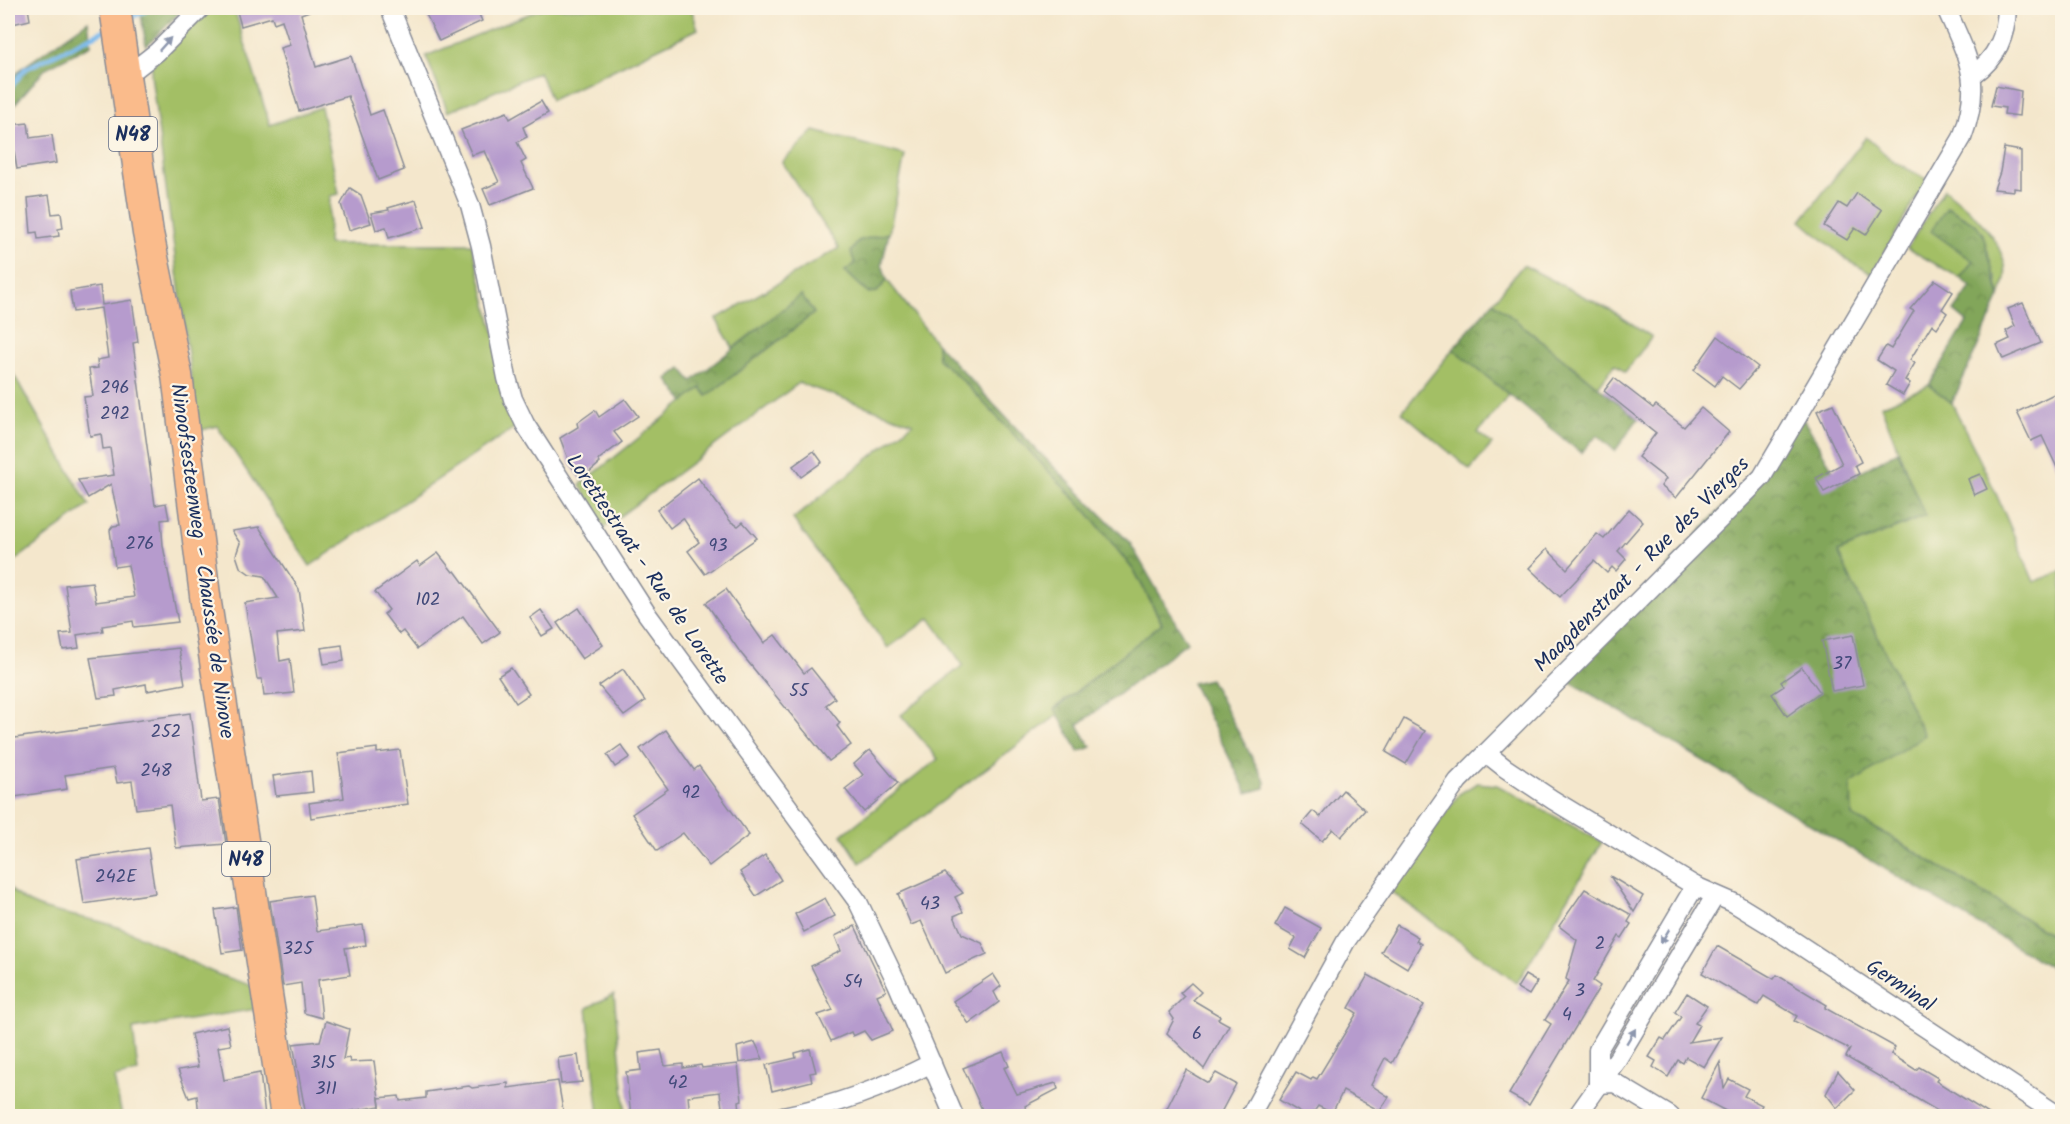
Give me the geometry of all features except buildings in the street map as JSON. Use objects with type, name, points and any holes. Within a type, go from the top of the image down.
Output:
[{"type":"main road","name":"Ninoofsesteenweg - Chaussée de Ninove","points":[[116,17],[148,233],[177,375],[206,603],[286,1116]]},
{"type":"street","points":[[125,77],[157,52],[201,8]]},
{"type":"street","name":"Lorettestraat - Rue de Lorette","points":[[390,8],[470,205],[481,246],[507,378],[525,424],[646,614],[858,902],[875,932],[954,1116]]},
{"type":"street","name":"Maagdenstraat - Rue des Vierges","points":[[1250,1116],[1346,941],[1458,781],[1762,477],[1957,149],[1974,100],[1973,75],[1946,8]]},
{"type":"street","points":[[1973,75],[2000,47],[2007,26],[2007,8]]},
{"type":"street","name":"Germinal","points":[[1486,753],[1527,784],[1695,886],[1734,903],[1765,922],[2059,1116]]},
{"type":"street","points":[[1598,1084],[1598,1050],[1695,886]]},
{"type":"street","points":[[1577,1116],[1618,1058],[1715,896]]},
{"type":"street","points":[[783,1116],[826,1106],[908,1076],[932,1063]]},
{"type":"street","points":[[1598,1084],[1615,1083],[1670,1116]]},
{"type":"green space","points":[[140,8],[184,8],[146,46]]},
{"type":"green space","points":[[207,8],[234,8],[270,125],[321,107],[339,194],[330,196],[328,244],[472,244],[517,426],[310,566],[217,426],[198,431],[151,74],[152,66]]},
{"type":"green space","points":[[543,8],[691,8],[698,29],[551,100],[539,72],[448,112],[426,56]]},
{"type":"green space","points":[[88,21],[91,45],[46,68],[8,112],[8,83],[22,68]]},
{"type":"green space","points":[[814,131],[905,155],[889,233],[858,241],[855,264],[845,271],[877,292],[887,280],[937,344],[938,359],[964,382],[1089,513],[1135,572],[1162,624],[1055,708],[1059,714],[860,863],[842,835],[938,759],[901,715],[963,665],[930,618],[888,648],[793,519],[913,423],[799,383],[604,528],[580,485],[701,388],[707,396],[814,313],[801,296],[733,348],[716,319],[839,248],[782,162]]},
{"type":"green space","points":[[1866,137],[1894,162],[1927,179],[1872,274],[1847,260],[1801,221]]},
{"type":"green space","points":[[1944,189],[1981,222],[1996,243],[2006,269],[2000,297],[1996,276],[1973,261],[1960,278],[1907,248]]},
{"type":"green space","points":[[1947,207],[1976,224],[1983,234],[2000,297],[1952,403],[1929,385],[1967,322],[1954,311],[1971,287],[1960,278],[1973,261],[1931,231]]},
{"type":"green space","points":[[889,233],[882,264],[887,280],[877,292],[868,293],[845,271],[855,264],[851,252],[858,241]]},
{"type":"green space","points":[[1523,265],[1614,312],[1652,337],[1625,372],[1615,364],[1598,387],[1493,302]]},
{"type":"green space","points":[[801,295],[814,313],[707,396],[701,388],[684,402],[667,379],[681,368],[692,381]]},
{"type":"green space","points":[[1493,302],[1638,419],[1615,451],[1597,435],[1581,453],[1453,349]]},
{"type":"green space","points":[[937,344],[1033,446],[1130,543],[1187,642],[1078,725],[1091,747],[1079,752],[1055,709],[1162,623],[1135,572],[1089,514],[964,382],[938,359]]},
{"type":"green space","points":[[1453,349],[1509,395],[1478,433],[1492,444],[1470,470],[1402,412]]},
{"type":"green space","points":[[8,365],[89,505],[8,566]]},
{"type":"green space","points":[[1929,385],[1952,403],[1994,489],[2034,582],[2062,571],[2062,941],[1891,837],[1852,816],[1838,552],[1924,516],[1881,406]]},
{"type":"green space","points":[[1804,419],[1840,483],[1898,451],[1925,516],[1838,552],[1924,735],[1851,784],[1852,816],[1891,837],[2062,941],[2062,974],[1564,678]]},
{"type":"green space","points":[[1210,679],[1265,782],[1265,788],[1247,793],[1192,683]]},
{"type":"green space","points":[[1477,783],[1497,785],[1602,842],[1517,983],[1390,891],[1459,794]]},
{"type":"green space","points":[[8,886],[17,895],[40,907],[119,928],[210,971],[253,986],[257,1009],[133,1029],[138,1072],[114,1078],[122,1116],[8,1116]]},
{"type":"green space","points":[[614,994],[626,1116],[599,1116],[587,1008]]},
{"type":"waterway","points":[[126,20],[151,8]]},
{"type":"waterway","points":[[8,91],[25,69],[109,28]]}]
